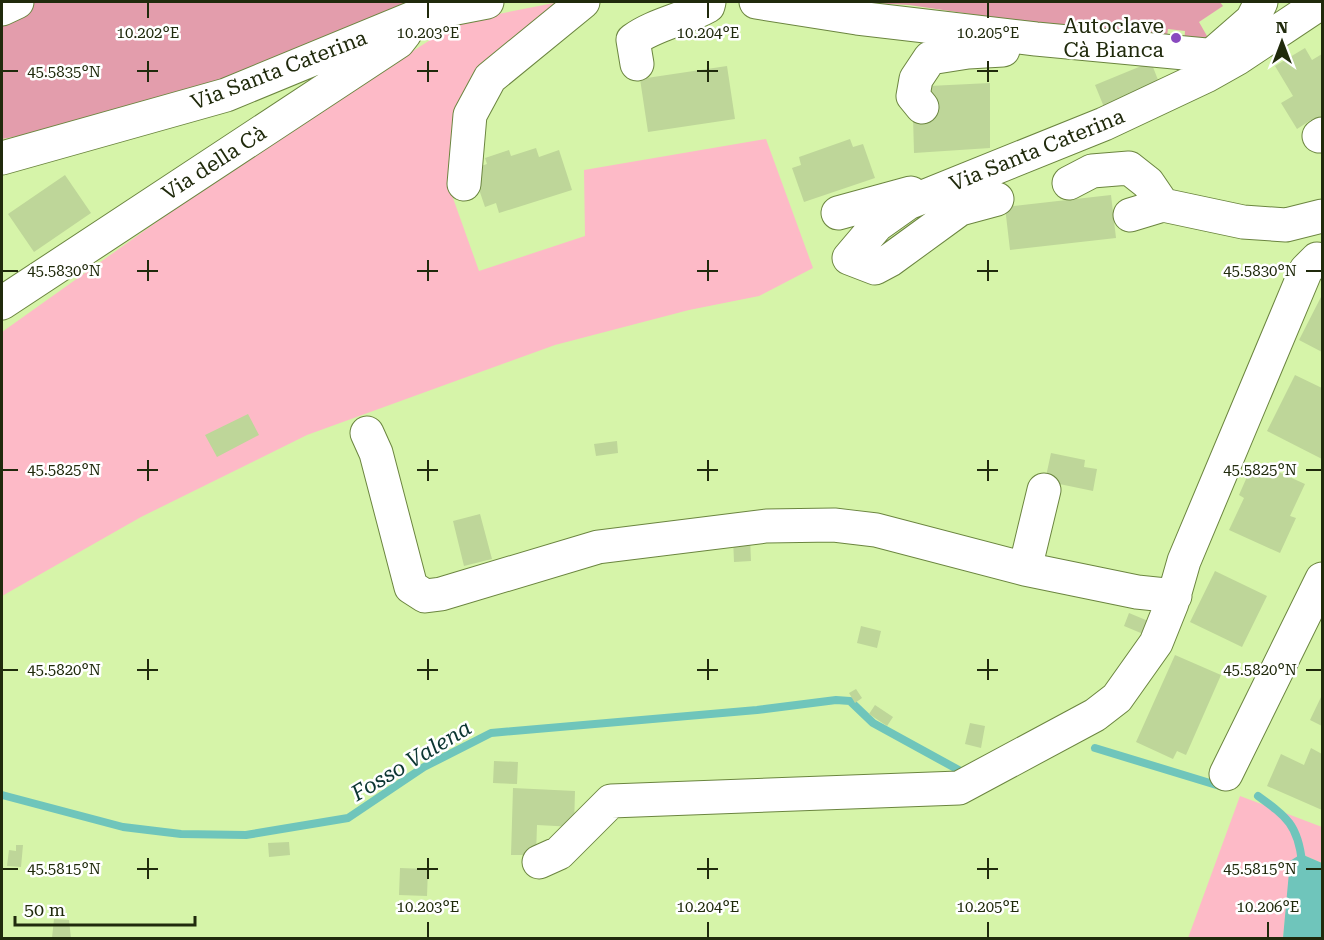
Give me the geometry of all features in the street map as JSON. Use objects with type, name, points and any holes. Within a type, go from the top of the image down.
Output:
[{"type":"street","points":[[2,9],[17,2]]},
{"type":"street","name":"Via Santa Caterina","points":[[2,158],[225,95],[420,15],[487,2]]},
{"type":"street","points":[[464,184],[470,115],[490,78],[583,2]]},
{"type":"street","points":[[637,64],[633,39],[645,31],[685,19],[708,6],[709,2]]},
{"type":"street","points":[[756,2],[849,10],[1035,39],[1225,57],[1252,20],[1261,2]]},
{"type":"street","name":"Via Santa Caterina","points":[[997,199],[960,209],[890,260],[874,268],[849,258],[877,225],[908,203],[1104,124],[1323,2]]},
{"type":"street","name":"Via della Cà","points":[[2,303],[398,42],[420,15]]},
{"type":"street","points":[[922,107],[914,96],[916,79],[930,58],[968,52],[1014,50],[1035,39]]},
{"type":"street","points":[[1069,183],[1092,171],[1129,168],[1148,183],[1163,205]]},
{"type":"street","points":[[838,213],[890,197],[954,185]]},
{"type":"street","points":[[1130,215],[1163,205],[1243,222],[1286,225],[1323,216]]},
{"type":"street","points":[[539,862],[559,853],[611,801],[959,788],[1095,715],[1117,698],[1156,643],[1175,596],[1184,561],[1267,361],[1306,270],[1321,253]]},
{"type":"street","points":[[367,434],[376,453],[411,587],[425,596],[441,594],[598,548],[766,526],[834,525],[876,530],[1025,569],[1137,592],[1175,596]]},
{"type":"street","points":[[1025,569],[1044,490]]},
{"type":"street","points":[[1226,774],[1323,579]]},
{"type":"shaded area","points":[[2,2],[429,2],[204,89],[92,122],[2,139]]},
{"type":"shaded area","points":[[559,2],[466,89],[452,126],[448,184],[479,271],[585,236],[584,170],[766,139],[813,268],[759,296],[689,310],[555,345],[307,435],[141,517],[2,596],[2,332],[241,162],[458,22]]},
{"type":"shaded area","points":[[852,2],[1220,2],[1223,6],[1199,22],[1211,43],[1184,45],[1185,31],[1168,29],[1166,43],[909,5]]},
{"type":"shaded area","points":[[1240,796],[1322,827],[1322,863],[1301,854],[1287,902],[1283,938],[1188,938]]},
{"type":"water","points":[[1301,854],[1322,863],[1322,938],[1283,938],[1290,861]]},
{"type":"building","points":[[1305,48],[1312,60],[1322,54],[1322,119],[1313,124],[1311,120],[1297,129],[1281,103],[1293,96],[1275,66]]},
{"type":"building","points":[[1151,62],[1160,85],[1104,107],[1095,85]]},
{"type":"building","points":[[727,66],[735,119],[648,132],[640,79]]},
{"type":"building","points":[[990,83],[990,148],[914,153],[913,116],[929,86]]},
{"type":"building","points":[[850,139],[853,147],[863,144],[875,178],[804,202],[792,168],[801,165],[799,157]]},
{"type":"building","points":[[536,148],[539,157],[559,150],[572,190],[499,213],[496,203],[485,207],[472,169],[487,164],[485,158],[509,150],[511,156]]},
{"type":"building","points":[[65,175],[91,213],[34,252],[8,214]]},
{"type":"building","points":[[1111,195],[1116,238],[1010,250],[1005,207]]},
{"type":"building","points":[[1322,295],[1322,352],[1299,340]]},
{"type":"building","points":[[1295,375],[1322,388],[1322,459],[1267,431]]},
{"type":"building","points":[[248,414],[259,435],[217,457],[205,435]]},
{"type":"building","points":[[617,441],[618,453],[596,456],[594,444]]},
{"type":"building","points":[[1051,453],[1085,460],[1084,467],[1097,469],[1093,491],[1045,481]]},
{"type":"building","points":[[1254,461],[1305,484],[1290,516],[1296,518],[1280,553],[1229,530],[1244,498],[1239,495]]},
{"type":"building","points":[[480,514],[492,559],[464,566],[453,521]]},
{"type":"building","points":[[750,537],[751,561],[734,562],[733,538]]},
{"type":"building","points":[[1215,571],[1267,596],[1242,647],[1190,622]]},
{"type":"building","points":[[1129,613],[1153,623],[1148,636],[1124,626]]},
{"type":"building","points":[[861,626],[881,631],[877,648],[857,643]]},
{"type":"building","points":[[1175,655],[1221,675],[1186,755],[1177,751],[1173,759],[1136,742]]},
{"type":"building","points":[[856,689],[862,698],[855,703],[849,693]]},
{"type":"building","points":[[1322,695],[1322,726],[1310,720]]},
{"type":"building","points":[[875,705],[893,717],[887,726],[869,714]]},
{"type":"building","points":[[970,723],[985,726],[981,748],[965,744]]},
{"type":"building","points":[[1311,748],[1322,754],[1322,810],[1267,786],[1281,754],[1304,765]]},
{"type":"building","points":[[494,761],[518,762],[517,784],[493,783]]},
{"type":"building","points":[[513,788],[575,791],[574,827],[537,825],[536,855],[511,855]]},
{"type":"building","points":[[289,842],[290,855],[269,857],[268,843]]},
{"type":"building","points":[[16,845],[23,845],[21,867],[7,866],[9,850],[16,851]]},
{"type":"building","points":[[400,868],[428,869],[427,896],[399,895]]},
{"type":"building","points":[[54,919],[69,920],[71,938],[52,938]]},
{"type":"waterway","name":"Fosso Valena","points":[[2,795],[123,827],[181,834],[246,835],[348,818],[424,767],[491,733],[757,710],[836,700],[850,701],[873,723],[966,774]]},
{"type":"waterway","name":"Fosso Valena","points":[[1095,748],[1223,787]]},
{"type":"waterway","name":"Fosso Valena","points":[[1258,796],[1284,816],[1294,830],[1302,862]]},
{"type":"place","name":"Autoclave Cà Bianca","points":[[1176,38]]}]
